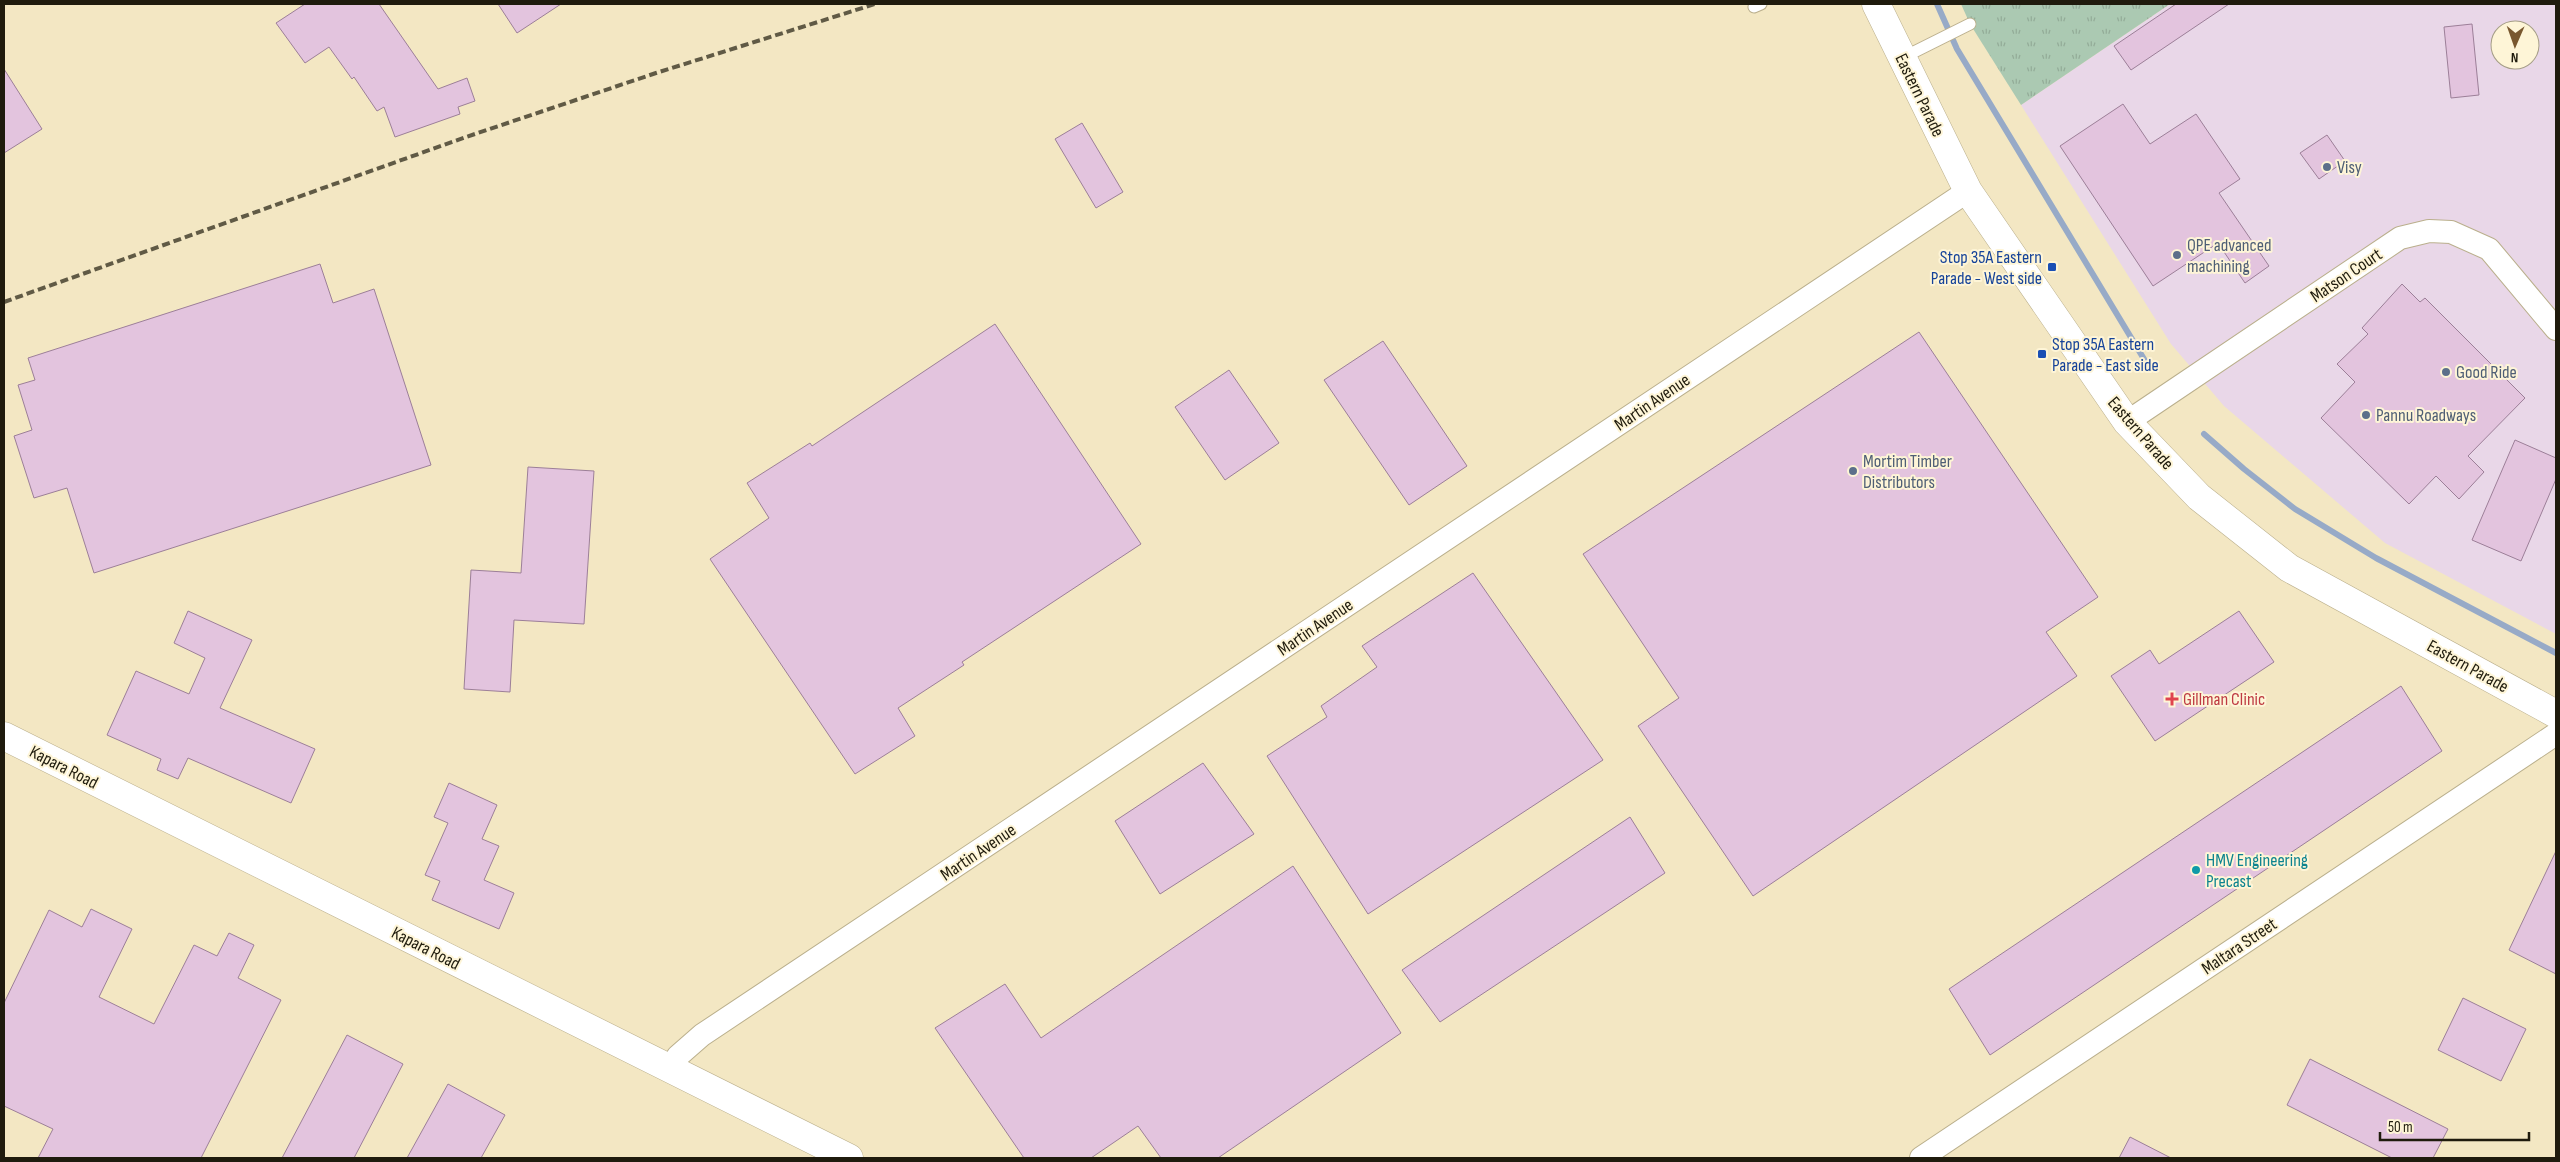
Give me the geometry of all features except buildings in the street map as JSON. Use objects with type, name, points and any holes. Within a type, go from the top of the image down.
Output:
[{"type":"main road","name":"Eastern Parade","points":[[1876,4],[1968,191],[2127,422],[2198,497],[2289,568],[2556,714]]},
{"type":"main road","name":"Kapara Road","points":[[4,736],[849,1158]]},
{"type":"street","name":"Martin Avenue","points":[[670,1070],[678,1056],[702,1035],[1968,191]]},
{"type":"street","name":"Matson Court","points":[[2127,422],[2400,238],[2429,231],[2452,232],[2489,249],[2556,329]]},
{"type":"street","name":"Maltara Street","points":[[1921,1158],[2556,734]]},
{"type":"lane","points":[[1902,58],[1970,24]]},
{"type":"shaded area","points":[[2170,4],[2556,4],[2556,634],[2385,543],[2224,406],[2171,344],[2021,105]]},
{"type":"green space","points":[[1961,4],[2170,4],[2021,105],[1970,24]]},
{"type":"waterway","points":[[1937,4],[1957,49],[2150,369]]},
{"type":"waterway","points":[[2204,434],[2244,469],[2295,509],[2376,558],[2556,653]]},
{"type":"railway","points":[[4,302],[466,137],[656,73],[875,4]]},
{"type":"place","name":"Visy","points":[[2327,167]]},
{"type":"place","name":"QPE advanced machining","points":[[2177,255]]},
{"type":"place","name":"Stop 35A Eastern Parade - West side","points":[[2052,267]]},
{"type":"place","name":"Stop 35A Eastern Parade - East side","points":[[2042,354]]},
{"type":"place","name":"Good Ride","points":[[2446,372]]},
{"type":"place","name":"Pannu Roadways","points":[[2366,415]]},
{"type":"place","name":"Mortim Timber Distributors","points":[[1853,471]]},
{"type":"place","name":"Gillman Clinic","points":[[2172,699]]},
{"type":"place","name":"HMV Engineering Precast","points":[[2196,870]]}]
